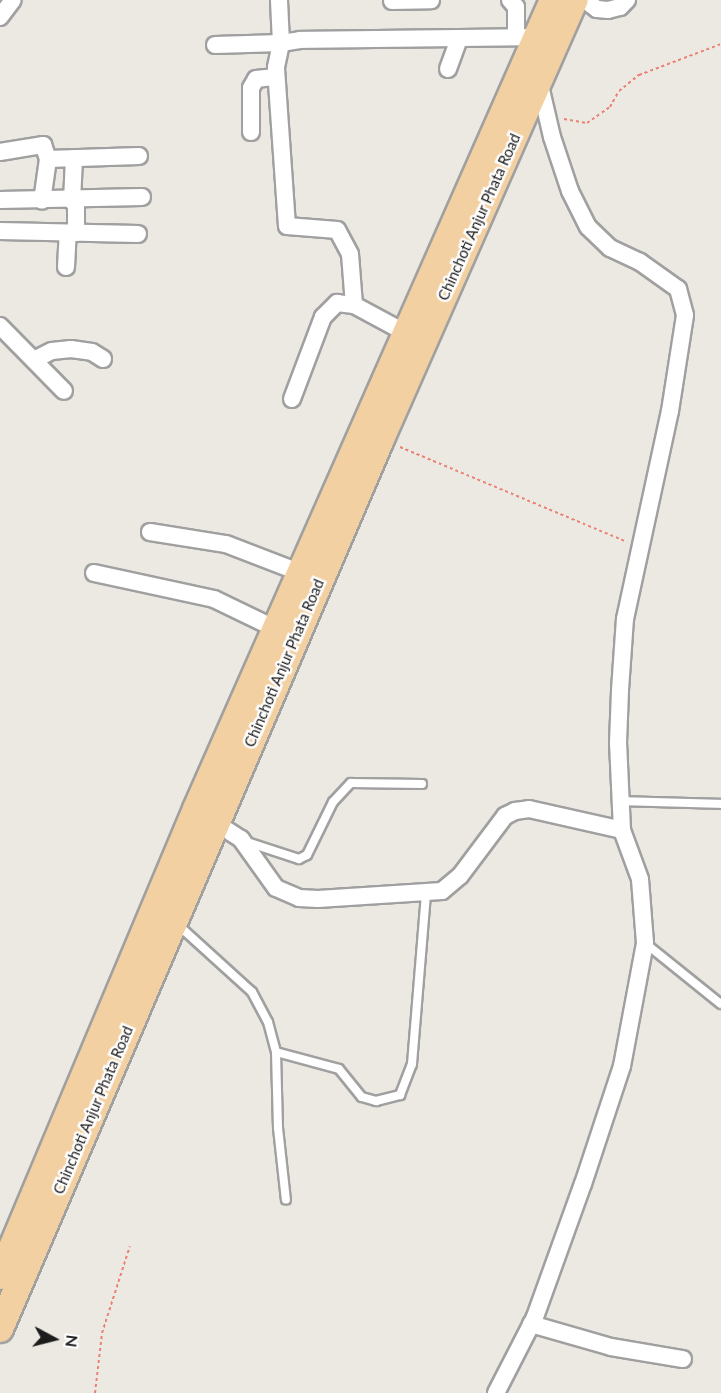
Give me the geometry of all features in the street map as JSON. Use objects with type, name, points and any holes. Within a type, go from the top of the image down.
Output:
[{"type":"main road","name":"Chinchoti Anjur Phata Road","points":[[206,815],[276,629],[541,26],[576,0]]},
{"type":"main road","name":"Chinchoti Anjur Phata Road","points":[[0,1276],[164,914],[206,815],[381,439],[539,81],[541,26]]},
{"type":"main road","name":"Chinchoti Anjur Phata Road","points":[[0,1329],[164,914]]},
{"type":"street","points":[[0,17],[13,0]]},
{"type":"street","points":[[279,0],[281,44],[276,77],[287,226],[338,230],[350,254],[354,305]]},
{"type":"street","points":[[392,1],[431,0]]},
{"type":"street","points":[[510,0],[516,8],[541,26]]},
{"type":"street","points":[[585,0],[597,9],[608,10],[620,7],[627,0]]},
{"type":"street","points":[[215,45],[459,38],[541,26]]},
{"type":"street","points":[[448,69],[459,38]]},
{"type":"street","points":[[250,132],[251,87],[256,80],[276,77]]},
{"type":"street","points":[[496,1393],[531,1324],[583,1184],[622,1066],[645,943],[640,879],[622,830],[618,743],[620,690],[625,619],[670,411],[685,315],[678,289],[640,262],[610,248],[588,227],[570,191],[547,117],[539,81]]},
{"type":"street","points":[[0,152],[43,145],[48,159],[42,201]]},
{"type":"street","points":[[48,159],[139,156]]},
{"type":"street","points":[[66,267],[72,233],[74,158]]},
{"type":"street","points":[[0,200],[74,201],[142,197]]},
{"type":"street","points":[[0,231],[138,234]]},
{"type":"street","points":[[292,399],[323,317],[337,303],[354,305],[406,333]]},
{"type":"street","points":[[0,326],[64,391]]},
{"type":"street","points":[[34,360],[52,351],[71,349],[92,352],[104,359]]},
{"type":"street","points":[[150,532],[226,544],[301,573]]},
{"type":"street","points":[[94,573],[214,599],[276,629]]},
{"type":"street","points":[[206,815],[241,839],[276,888],[287,894],[318,899],[426,895],[452,884],[504,816],[515,811],[529,809],[622,830]]},
{"type":"street","points":[[531,1324],[611,1347],[683,1359]]},
{"type":"lane","points":[[241,839],[288,858],[299,859],[307,855],[333,802],[351,783],[422,784]]},
{"type":"lane","points":[[622,801],[721,804]]},
{"type":"lane","points":[[276,1052],[339,1068],[362,1097],[376,1101],[400,1095],[412,1064],[426,895]]},
{"type":"lane","points":[[164,914],[252,992],[268,1022],[276,1052],[286,1200]]},
{"type":"lane","points":[[645,943],[721,1004]]},
{"type":"path","points":[[547,117],[587,123],[610,107],[619,91],[639,75],[721,44]]},
{"type":"path","points":[[381,439],[640,547]]},
{"type":"path","points":[[95,1393],[102,1332],[129,1245]]}]
